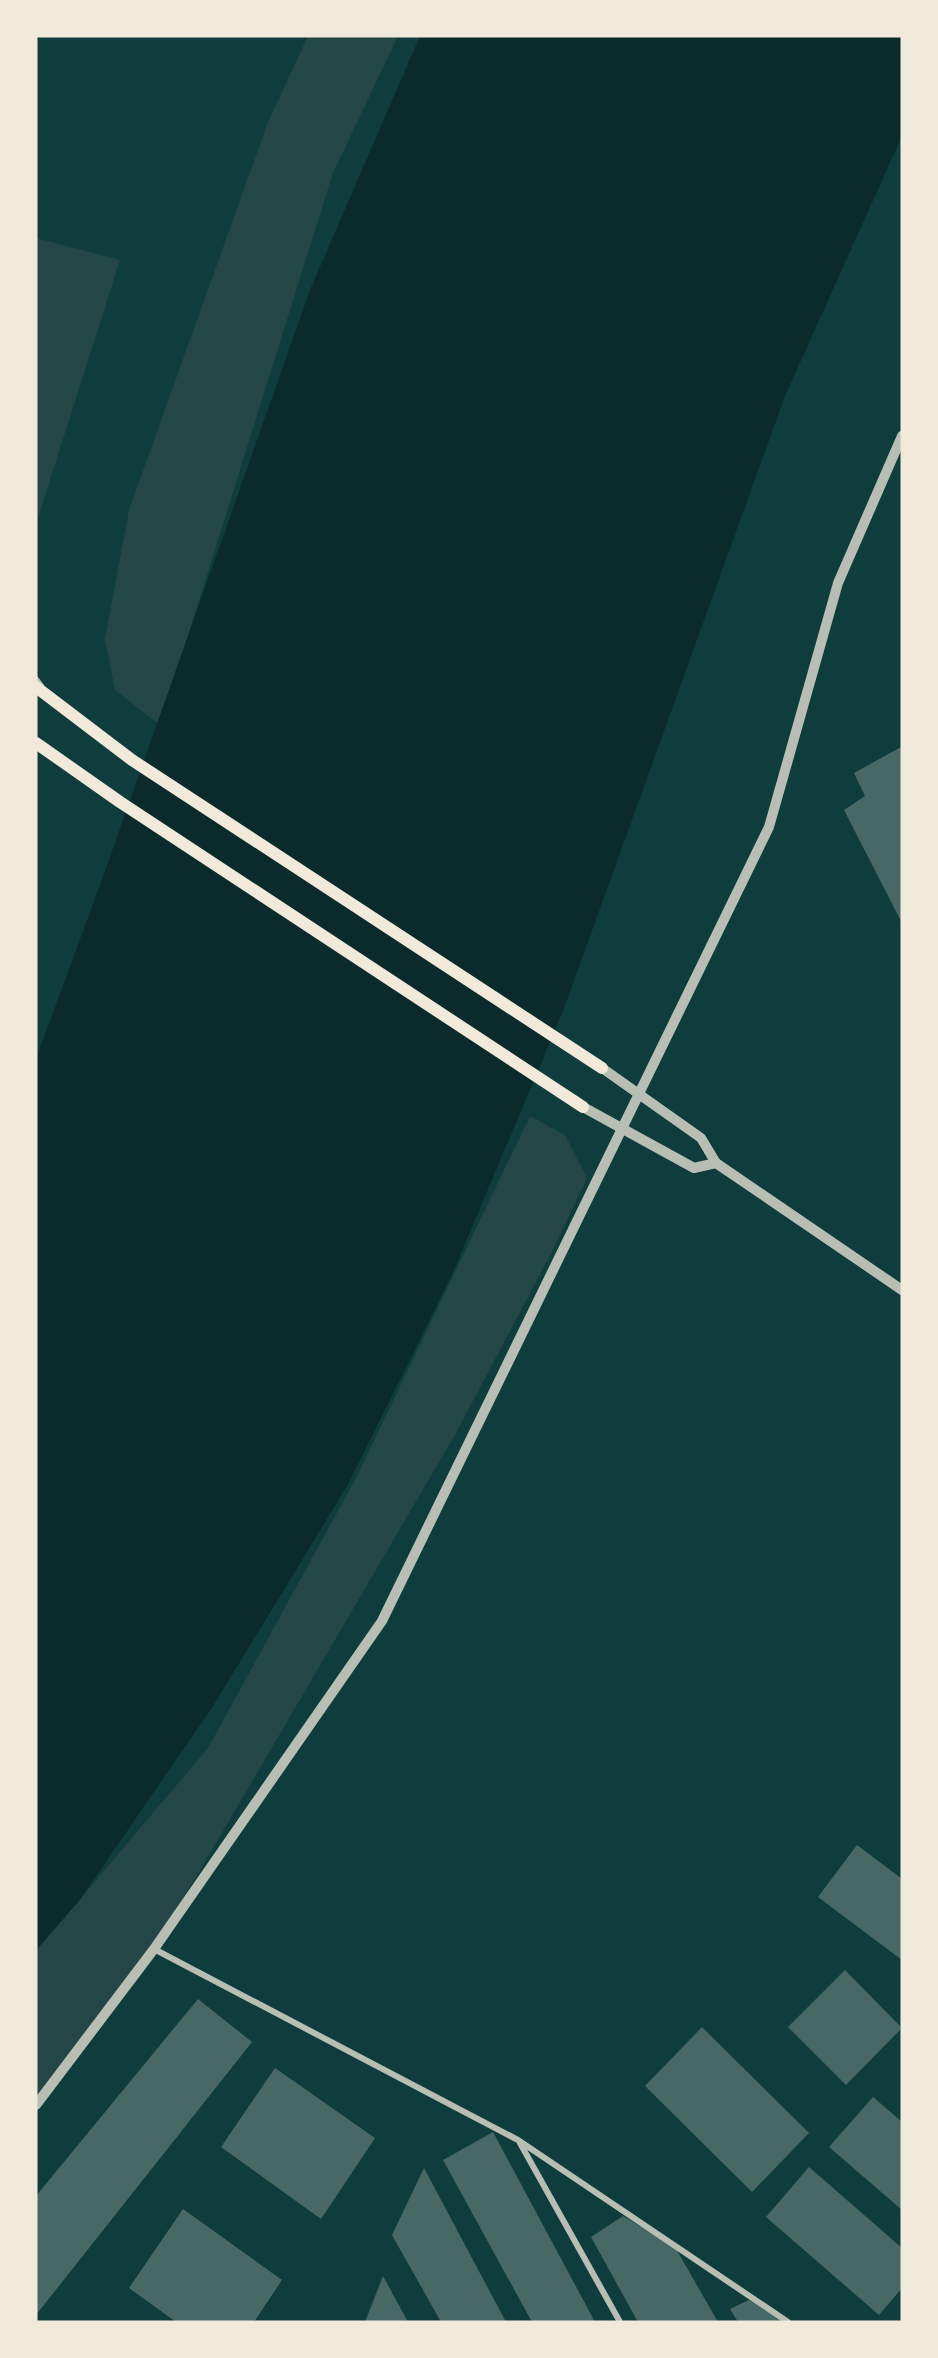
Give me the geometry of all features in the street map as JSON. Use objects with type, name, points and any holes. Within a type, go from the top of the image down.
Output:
[{"type":"main road","points":[[36,687],[132,760],[602,1068]]},
{"type":"main road","points":[[36,743],[120,802],[583,1107]]},
{"type":"street","points":[[36,2105],[154,1950],[382,1621],[769,827],[838,583],[902,436]]},
{"type":"street","points":[[602,1068],[701,1138],[716,1162],[902,1290]]},
{"type":"street","points":[[583,1107],[694,1168],[716,1162]]},
{"type":"street","points":[[154,1950],[518,2140],[788,2322]]},
{"type":"street","points":[[518,2140],[620,2322]]},
{"type":"lane","points":[[36,678],[53,700]]},
{"type":"shaded area","points":[[308,36],[398,36],[333,173],[160,725],[115,690],[105,639],[129,510],[268,122]]},
{"type":"shaded area","points":[[420,36],[902,36],[902,136],[785,396],[563,1011],[451,1277],[347,1486],[213,1706],[79,1901],[36,1950],[36,1059],[104,874],[310,290]]},
{"type":"shaded area","points":[[36,238],[120,260],[36,524]]},
{"type":"shaded area","points":[[530,1116],[565,1135],[587,1178],[554,1248],[456,1433],[154,1949],[36,2105],[36,1951],[208,1748],[356,1478]]},
{"type":"building","points":[[901,747],[902,923],[844,810],[865,796],[854,773]]},
{"type":"building","points":[[857,1845],[902,1879],[902,1960],[818,1897]]},
{"type":"building","points":[[845,1970],[902,2028],[846,2085],[788,2027]]},
{"type":"building","points":[[198,1999],[252,2042],[36,2315],[36,2196]]},
{"type":"building","points":[[702,2027],[809,2133],[752,2192],[645,2086]]},
{"type":"building","points":[[275,2068],[375,2138],[321,2219],[221,2147]]},
{"type":"building","points":[[873,2097],[902,2122],[902,2210],[829,2147]]},
{"type":"building","points":[[493,2132],[595,2322],[532,2322],[443,2160]]},
{"type":"building","points":[[809,2167],[902,2248],[902,2288],[879,2315],[766,2217]]},
{"type":"building","points":[[424,2168],[506,2322],[441,2322],[392,2235]]},
{"type":"building","points":[[183,2209],[282,2280],[254,2322],[176,2322],[129,2288]]},
{"type":"building","points":[[623,2216],[675,2247],[718,2322],[638,2322],[591,2237]]},
{"type":"building","points":[[383,2276],[408,2322],[365,2322]]},
{"type":"building","points":[[749,2300],[786,2322],[738,2322],[730,2309]]}]
